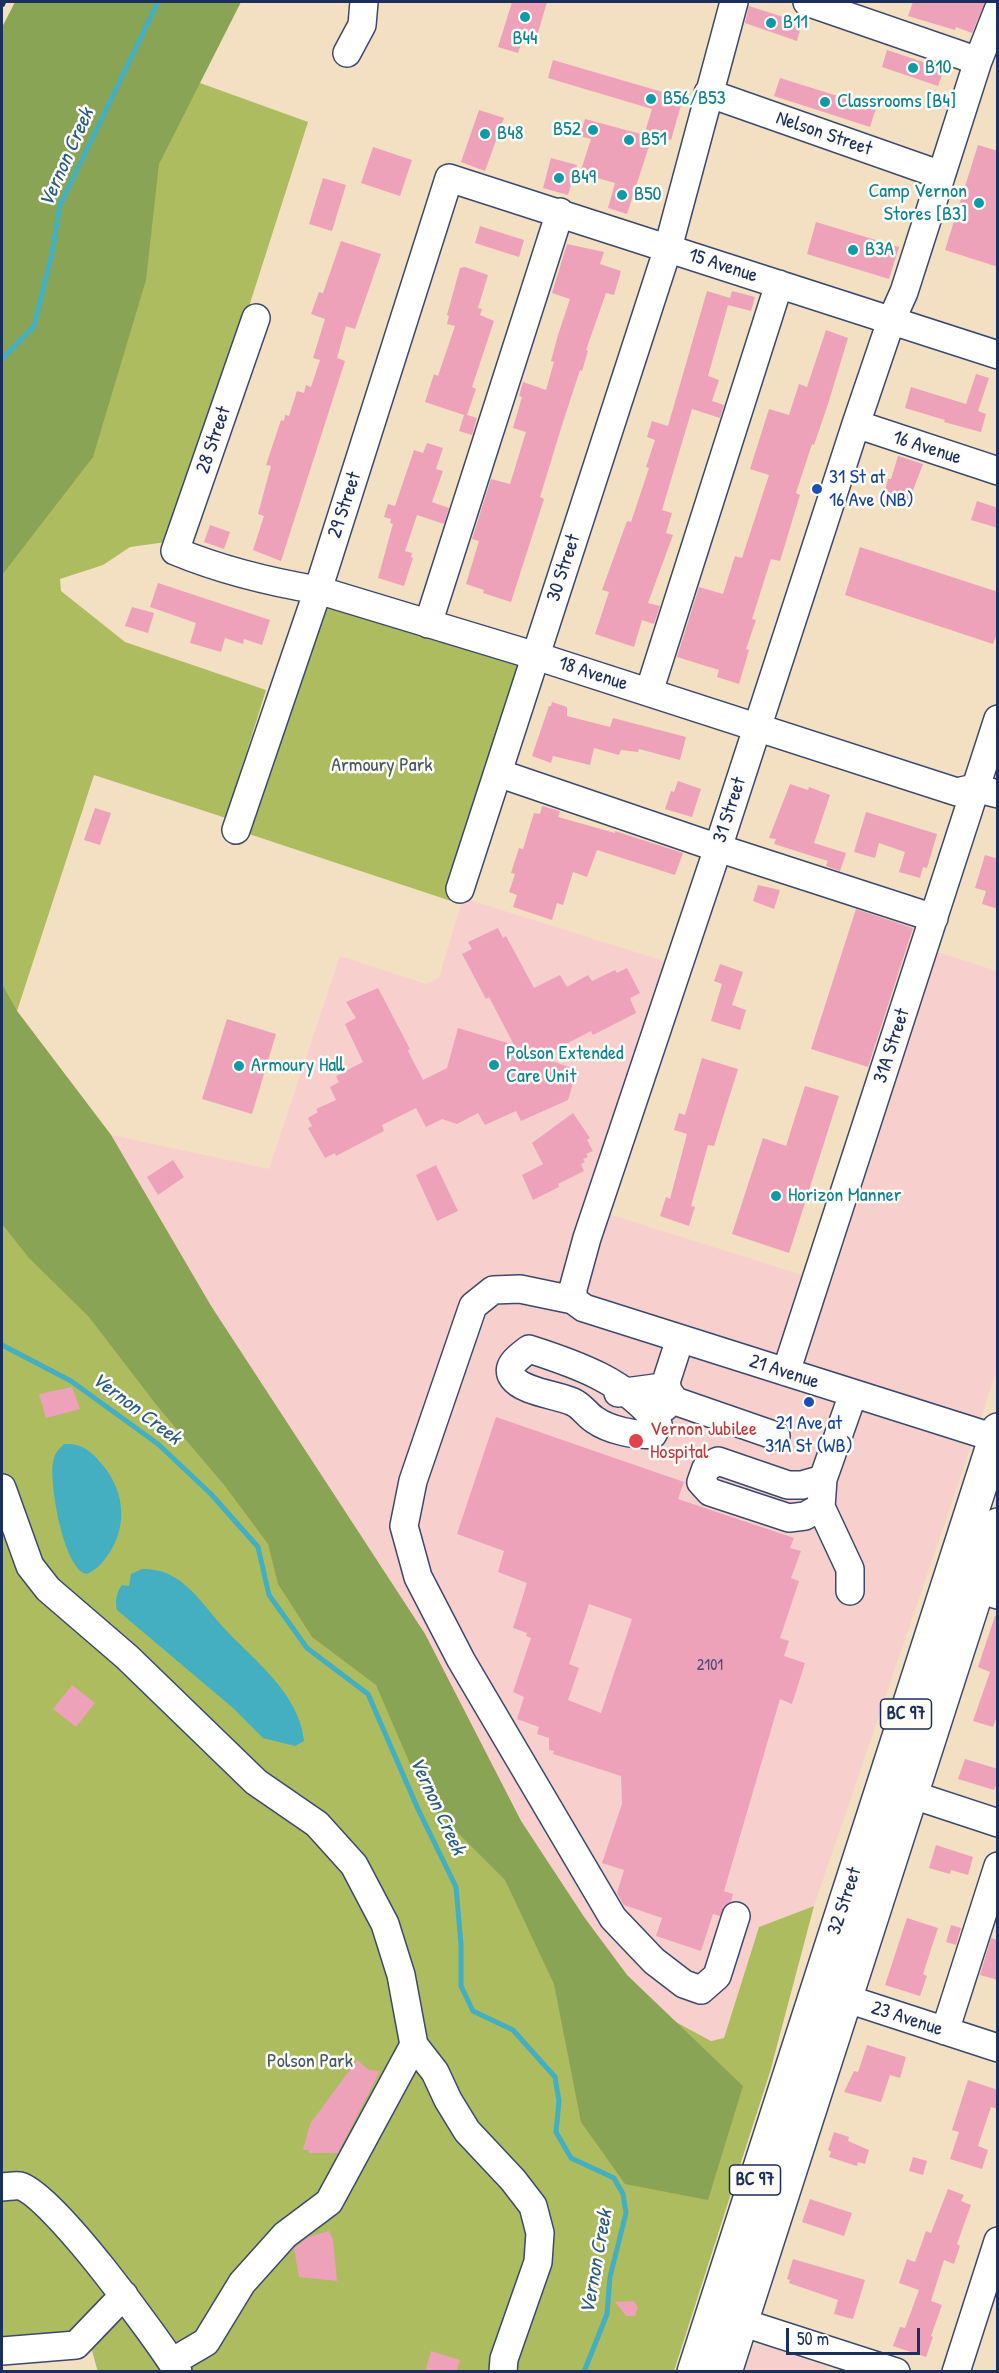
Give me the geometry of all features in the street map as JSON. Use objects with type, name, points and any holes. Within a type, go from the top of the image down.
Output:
[{"type":"highway","name":"32 Street","points":[[725,2372],[741,2322],[830,1993],[997,1436]]},
{"type":"highway","name":"32 Street","points":[[693,2372],[830,1993],[910,1794],[987,1592],[998,1525]]},
{"type":"street","points":[[347,53],[362,26],[364,2]]},
{"type":"street","name":"30 Street","points":[[460,889],[668,248],[734,2]]},
{"type":"street","points":[[807,2],[978,61]]},
{"type":"street","name":"31 Street","points":[[573,1300],[573,1289],[587,1238],[718,848],[856,424],[891,321],[904,292],[978,61],[998,10]]},
{"type":"street","name":"Nelson Street","points":[[708,93],[941,174]]},
{"type":"street","name":"15 Avenue","points":[[449,178],[998,355]]},
{"type":"street","name":"29 Street","points":[[236,830],[318,590],[449,178]]},
{"type":"street","points":[[428,624],[560,212]]},
{"type":"street","points":[[649,692],[779,284]]},
{"type":"street","name":"28 Street","points":[[186,555],[175,551],[256,318]]},
{"type":"street","name":"16 Avenue","points":[[856,424],[998,471]]},
{"type":"street","name":"18 Avenue","points":[[186,555],[211,565],[318,590],[536,656],[957,792],[986,791]]},
{"type":"street","name":"31A Street","points":[[786,1372],[934,918],[986,791],[998,719]]},
{"type":"street","points":[[498,773],[934,918]]},
{"type":"street","name":"21 Avenue","points":[[736,1916],[717,1976],[701,1990],[684,1984],[654,1960],[613,1918],[461,1660],[418,1577],[404,1526],[413,1480],[473,1306],[493,1290],[520,1289],[573,1300],[584,1308],[680,1339],[853,1394],[997,1436]]},
{"type":"street","points":[[658,1424],[643,1405],[587,1369],[529,1349],[515,1359],[511,1371],[513,1378],[522,1386],[576,1403],[595,1421],[637,1436],[653,1434],[658,1424],[665,1409],[668,1391],[666,1382],[680,1339]]},
{"type":"street","points":[[585,1412],[586,1404],[591,1397],[654,1388],[668,1391],[675,1401],[776,1436]]},
{"type":"street","points":[[849,1591],[850,1569],[820,1508],[824,1479],[853,1394]]},
{"type":"street","points":[[820,1508],[805,1516],[789,1518],[710,1492],[701,1482],[706,1468],[718,1461],[788,1485],[802,1485],[824,1479]]},
{"type":"street","points":[[2,1488],[30,1566],[48,1589],[127,1657],[256,1782],[317,1824],[354,1865],[386,1924],[401,1975],[414,2045],[435,2072],[448,2100],[467,2131],[513,2180],[533,2206],[538,2218],[540,2247],[538,2262],[504,2360],[503,2372]]},
{"type":"street","points":[[910,1794],[998,1823]]},
{"type":"street","points":[[945,2031],[998,1866]]},
{"type":"street","name":"23 Avenue","points":[[830,1993],[998,2048]]},
{"type":"street","points":[[2,2187],[20,2186],[46,2203],[124,2295],[175,2367],[206,2342],[242,2283],[285,2235],[329,2202],[414,2045]]},
{"type":"street","points":[[956,2372],[998,2241]]},
{"type":"street","points":[[2,2350],[76,2345],[124,2295]]},
{"type":"street","points":[[741,2322],[896,2372]]},
{"type":"shaded area","name":"Vernon Jubilee Hospital","points":[[463,898],[667,962],[583,1206],[831,1284],[937,952],[997,971],[997,1370],[814,1906],[759,1927],[724,2038],[711,2041],[674,2021],[627,1975],[584,1917],[521,1821],[425,1634],[211,1306],[111,1135],[269,1169],[340,956],[426,984],[439,978]]},
{"type":"shaded area","points":[[752,2345],[765,2345],[827,2366],[825,2371],[740,2372]]},
{"type":"green space","points":[[15,2],[241,2],[159,164],[146,280],[93,457],[2,575],[2,28]]},
{"type":"green space","name":"Polson Park","points":[[9,14],[308,122],[174,541],[130,547],[103,565],[60,579],[61,591],[125,642],[266,690],[226,818],[94,775],[17,1011],[111,1135],[211,1306],[425,1634],[521,1821],[584,1917],[627,1975],[674,2021],[711,2041],[724,2038],[759,1927],[814,1906],[770,2072],[674,2371],[98,2372],[92,2351],[64,2333],[2,2339],[2,27]]},
{"type":"green space","name":"Armoury Park","points":[[336,607],[514,660],[522,668],[451,901],[249,834],[320,615],[325,608]]},
{"type":"green space","points":[[2,984],[17,1011],[111,1135],[211,1306],[425,1634],[521,1821],[584,1917],[627,1975],[743,2086],[708,2200],[625,2184],[581,2122],[554,1984],[505,1880],[426,1801],[376,1685],[312,1637],[278,1584],[268,1544],[225,1486],[158,1407],[89,1317],[29,1258],[2,1224]]},
{"type":"water","points":[[64,1444],[80,1446],[96,1458],[114,1482],[121,1505],[120,1529],[116,1541],[103,1562],[87,1574],[79,1569],[71,1558],[56,1506],[53,1463],[54,1457]]},
{"type":"water","points":[[142,1569],[151,1569],[170,1575],[194,1593],[284,1692],[300,1723],[304,1741],[295,1746],[263,1738],[233,1708],[117,1610],[116,1597],[120,1588],[122,1585],[129,1586],[131,1574]]},
{"type":"building","name":"B44","points":[[512,2],[547,2],[537,36],[525,33],[518,53],[498,47]]},
{"type":"building","points":[[913,2],[985,2],[972,33],[908,16]]},
{"type":"building","name":"B11","points":[[749,6],[802,23],[797,41],[745,23]]},
{"type":"building","name":"B10","points":[[887,50],[944,69],[938,86],[882,67]]},
{"type":"building","name":"B56/B53","points":[[553,60],[683,98],[671,140],[645,132],[652,109],[548,78]]},
{"type":"building","name":"Classrooms [B4]","points":[[780,78],[876,108],[870,127],[774,96]]},
{"type":"building","name":"B48","points":[[479,110],[504,118],[485,171],[461,162]]},
{"type":"building","points":[[585,119],[652,137],[627,214],[608,208],[615,183],[580,173],[591,139],[580,136]]},
{"type":"building","name":"Camp Vernon Stores [B3]","points":[[978,145],[998,151],[998,267],[945,250]]},
{"type":"building","points":[[373,147],[412,160],[400,196],[361,183]]},
{"type":"building","name":"B49","points":[[551,158],[577,165],[568,195],[543,188]]},
{"type":"building","points":[[323,178],[346,185],[332,231],[309,224]]},
{"type":"building","name":"B3A","points":[[816,222],[899,247],[889,279],[807,254]]},
{"type":"building","points":[[480,226],[524,240],[519,257],[475,243]]},
{"type":"building","points":[[341,241],[381,254],[355,329],[346,326],[337,358],[345,361],[281,561],[253,550],[264,516],[258,514],[271,466],[266,465],[281,420],[284,421],[285,415],[289,416],[297,391],[304,393],[306,385],[311,387],[320,360],[313,358],[325,319],[311,314],[319,292],[323,293]]},
{"type":"building","points":[[567,244],[604,252],[600,264],[621,271],[614,295],[606,293],[586,350],[588,351],[582,371],[580,370],[540,497],[544,499],[511,602],[483,593],[484,590],[466,584],[479,541],[472,539],[491,479],[510,484],[526,432],[513,428],[522,397],[519,396],[523,382],[546,390],[554,362],[551,361],[570,299],[552,293]]},
{"type":"building","points":[[465,267],[488,275],[478,308],[482,309],[480,315],[494,321],[472,387],[476,389],[467,415],[477,418],[472,435],[459,431],[464,415],[425,402],[434,374],[438,376],[455,326],[447,324],[449,316],[447,315],[460,268]]},
{"type":"building","points":[[707,291],[730,298],[708,376],[719,380],[712,401],[724,405],[720,418],[692,409],[662,510],[672,513],[666,533],[673,535],[648,603],[660,606],[654,624],[642,620],[634,647],[595,634],[609,592],[602,590],[627,521],[631,522],[649,468],[646,467],[655,440],[647,437],[652,421],[668,426]]},
{"type":"building","points":[[732,291],[755,297],[751,311],[728,305]]},
{"type":"building","points":[[826,330],[848,338],[828,404],[796,493],[800,495],[780,561],[771,559],[752,619],[756,620],[746,649],[749,650],[739,684],[717,677],[719,670],[677,657],[699,587],[723,594],[735,556],[742,558],[769,475],[750,469],[769,409],[789,415],[799,384],[807,387]]},
{"type":"building","points":[[976,374],[989,378],[978,411],[986,414],[981,432],[905,408],[911,387],[966,404]]},
{"type":"building","points":[[427,443],[443,448],[436,469],[443,471],[432,502],[449,508],[444,524],[417,515],[405,551],[412,553],[413,558],[404,586],[378,578],[393,524],[390,523],[391,519],[384,517],[388,504],[395,506],[414,450],[423,453]]},
{"type":"building","points":[[898,456],[923,464],[909,501],[905,500],[903,507],[888,502],[889,495],[884,494]]},
{"type":"building","points":[[977,501],[998,508],[998,528],[971,520]]},
{"type":"building","points":[[210,525],[230,532],[224,549],[204,542]]},
{"type":"building","points":[[860,547],[998,592],[998,631],[993,644],[845,595]]},
{"type":"building","points":[[158,583],[270,620],[262,645],[244,639],[243,644],[225,638],[221,652],[190,643],[196,623],[150,607]]},
{"type":"building","points":[[132,607],[154,613],[148,633],[125,626]]},
{"type":"building","points":[[552,702],[567,707],[567,716],[610,727],[613,718],[686,737],[680,760],[639,749],[638,752],[621,750],[619,755],[594,748],[590,765],[553,756],[551,763],[532,756]]},
{"type":"building","points":[[678,781],[701,789],[692,817],[665,809],[671,791],[674,792]]},
{"type":"building","points":[[790,784],[808,790],[809,787],[830,795],[814,843],[846,853],[840,871],[826,866],[828,861],[774,844],[776,839],[769,838]]},
{"type":"building","points":[[542,806],[560,811],[558,817],[615,833],[615,831],[683,853],[675,875],[597,850],[587,877],[573,872],[563,905],[557,903],[552,920],[513,907],[517,895],[509,892],[515,874],[511,873],[519,848],[523,849],[534,813],[540,814]]},
{"type":"building","points":[[95,808],[111,813],[100,845],[84,840]]},
{"type":"building","points":[[866,812],[937,834],[927,868],[923,867],[920,878],[899,872],[905,852],[879,843],[875,858],[854,852]]},
{"type":"building","points":[[985,855],[998,859],[998,909],[982,904],[986,891],[975,888]]},
{"type":"building","points":[[758,885],[780,890],[774,909],[753,901]]},
{"type":"building","points":[[856,909],[913,928],[868,1067],[811,1049]]},
{"type":"building","name":"Polson Extended Care Unit","points":[[498,928],[503,938],[506,936],[534,988],[560,975],[567,987],[588,975],[592,981],[615,970],[617,973],[627,968],[640,993],[630,998],[636,1013],[593,1035],[591,1031],[541,1057],[577,1070],[568,1100],[521,1121],[516,1111],[485,1125],[478,1113],[457,1124],[442,1119],[426,1127],[416,1108],[382,1125],[384,1131],[336,1156],[335,1153],[325,1158],[308,1128],[312,1126],[308,1118],[318,1112],[316,1109],[336,1100],[330,1087],[339,1082],[336,1076],[363,1062],[345,1024],[356,1018],[346,1002],[378,988],[410,1049],[408,1051],[423,1080],[447,1068],[458,1028],[514,1045],[489,997],[486,999],[462,954],[472,949],[468,942]]},
{"type":"building","points":[[720,964],[743,972],[732,1005],[746,1010],[740,1030],[711,1021],[722,984],[714,981]]},
{"type":"building","name":"Armoury Hall","points":[[227,1019],[276,1034],[252,1114],[202,1099]]},
{"type":"building","points":[[702,1058],[738,1069],[714,1146],[708,1145],[691,1206],[695,1207],[689,1226],[660,1216],[666,1197],[670,1199],[687,1134],[674,1130],[679,1113],[685,1115]]},
{"type":"building","name":"Horizon Manner","points":[[805,1086],[839,1096],[789,1253],[732,1234],[763,1138],[786,1146]]},
{"type":"building","points":[[573,1113],[590,1138],[587,1140],[593,1151],[586,1154],[588,1157],[583,1159],[585,1162],[581,1164],[584,1171],[533,1200],[522,1175],[543,1164],[532,1143]]},
{"type":"building","points":[[173,1160],[184,1177],[158,1195],[147,1177]]},
{"type":"building","points":[[436,1165],[458,1211],[437,1221],[416,1175]]},
{"type":"building","points":[[72,1387],[80,1409],[46,1418],[39,1394]]},
{"type":"building","name":"Vernon Jubilee Hospital","points":[[496,1417],[684,1482],[678,1499],[794,1538],[790,1548],[801,1551],[791,1578],[799,1581],[780,1638],[789,1641],[784,1656],[805,1663],[792,1704],[780,1699],[724,1891],[733,1894],[731,1902],[725,1905],[720,1916],[713,1914],[701,1951],[656,1936],[662,1918],[624,1905],[617,1893],[624,1870],[602,1863],[622,1804],[621,1776],[553,1754],[554,1751],[549,1750],[549,1738],[537,1734],[539,1727],[517,1719],[524,1697],[513,1692],[531,1638],[526,1636],[527,1633],[513,1628],[527,1583],[498,1572],[504,1551],[457,1534]],"holes":[[[589,1604],[632,1619],[601,1713],[568,1700],[579,1668],[569,1664]]]},
{"type":"building","points":[[995,1616],[998,1616],[998,1714],[993,1727],[973,1721],[990,1672],[978,1667]]},
{"type":"building","points":[[72,1685],[95,1703],[76,1727],[53,1709]]},
{"type":"building","points":[[965,1759],[998,1769],[998,1781],[994,1790],[958,1779]]},
{"type":"building","points":[[936,1845],[973,1857],[968,1875],[951,1870],[950,1874],[929,1868]]},
{"type":"building","points":[[907,1918],[938,1928],[923,1974],[927,1976],[920,1996],[885,1985]]},
{"type":"building","points":[[951,1925],[961,1928],[956,1945],[946,1942]]},
{"type":"building","points":[[991,1938],[998,1940],[998,1980],[980,1975]]},
{"type":"building","points":[[867,2045],[906,2057],[900,2078],[890,2075],[881,2102],[844,2092],[854,2071],[858,2072]]},
{"type":"building","points":[[357,2060],[369,2070],[380,2071],[338,2153],[309,2153],[309,2150],[303,2150],[310,2124]]},
{"type":"building","points":[[968,2080],[998,2090],[998,2109],[991,2107],[978,2146],[988,2150],[982,2169],[950,2159],[959,2132],[952,2130]]},
{"type":"building","points":[[834,2132],[849,2137],[848,2141],[869,2150],[865,2164],[858,2162],[857,2166],[829,2157],[831,2152],[828,2150]]},
{"type":"building","points":[[913,2157],[927,2161],[923,2175],[909,2171]]},
{"type":"building","points":[[948,2189],[964,2195],[961,2201],[971,2205],[957,2244],[960,2246],[954,2264],[944,2260],[931,2301],[942,2305],[926,2357],[893,2346],[900,2327],[905,2328],[919,2290],[899,2283],[907,2259],[915,2262],[926,2231],[931,2233]]},
{"type":"building","points":[[810,2199],[852,2213],[844,2236],[802,2222]]},
{"type":"building","points":[[329,2231],[333,2240],[337,2281],[299,2277],[294,2248],[308,2237]]},
{"type":"building","points":[[793,2259],[865,2280],[853,2319],[834,2314],[838,2300],[789,2283],[790,2280],[787,2279]]},
{"type":"building","points":[[633,2301],[638,2307],[635,2316],[626,2316],[615,2302]]},
{"type":"building","points":[[431,2351],[460,2360],[456,2372],[425,2372]]},
{"type":"waterway","name":"Vernon Creek","points":[[2,359],[34,326],[52,253],[60,205],[158,2]]},
{"type":"waterway","name":"Vernon Creek","points":[[2,1345],[71,1381],[158,1444],[211,1494],[258,1547],[269,1595],[307,1648],[368,1694],[418,1809],[456,1887],[461,1944],[461,1986],[473,2011],[513,2030],[555,2077],[559,2101],[556,2132],[571,2158],[614,2178],[623,2194],[626,2213],[610,2277],[607,2314],[584,2372]]},
{"type":"railway","points":[[2,6],[4,2]]},
{"type":"place","name":"B44","points":[[525,17]]},
{"type":"place","name":"B11","points":[[771,23]]},
{"type":"place","name":"B10","points":[[913,68]]},
{"type":"place","name":"B56/B53","points":[[651,99]]},
{"type":"place","name":"Classrooms [B4]","points":[[825,102]]},
{"type":"place","name":"B52","points":[[593,130]]},
{"type":"place","name":"B48","points":[[485,134]]},
{"type":"place","name":"B51","points":[[629,140]]},
{"type":"place","name":"B49","points":[[559,178]]},
{"type":"place","name":"B50","points":[[622,195]]},
{"type":"place","name":"Camp Vernon Stores [B3]","points":[[979,203]]},
{"type":"place","name":"B3A","points":[[853,250]]},
{"type":"place","name":"31 St at 16 Ave (NB)","points":[[817,489]]},
{"type":"place","name":"Polson Extended Care Unit","points":[[494,1065]]},
{"type":"place","name":"Armoury Hall","points":[[239,1066]]},
{"type":"place","name":"Horizon Manner","points":[[776,1196]]},
{"type":"place","name":"21 Ave at 31A St (WB)","points":[[809,1402]]},
{"type":"place","name":"Vernon Jubilee Hospital","points":[[636,1441]]}]
